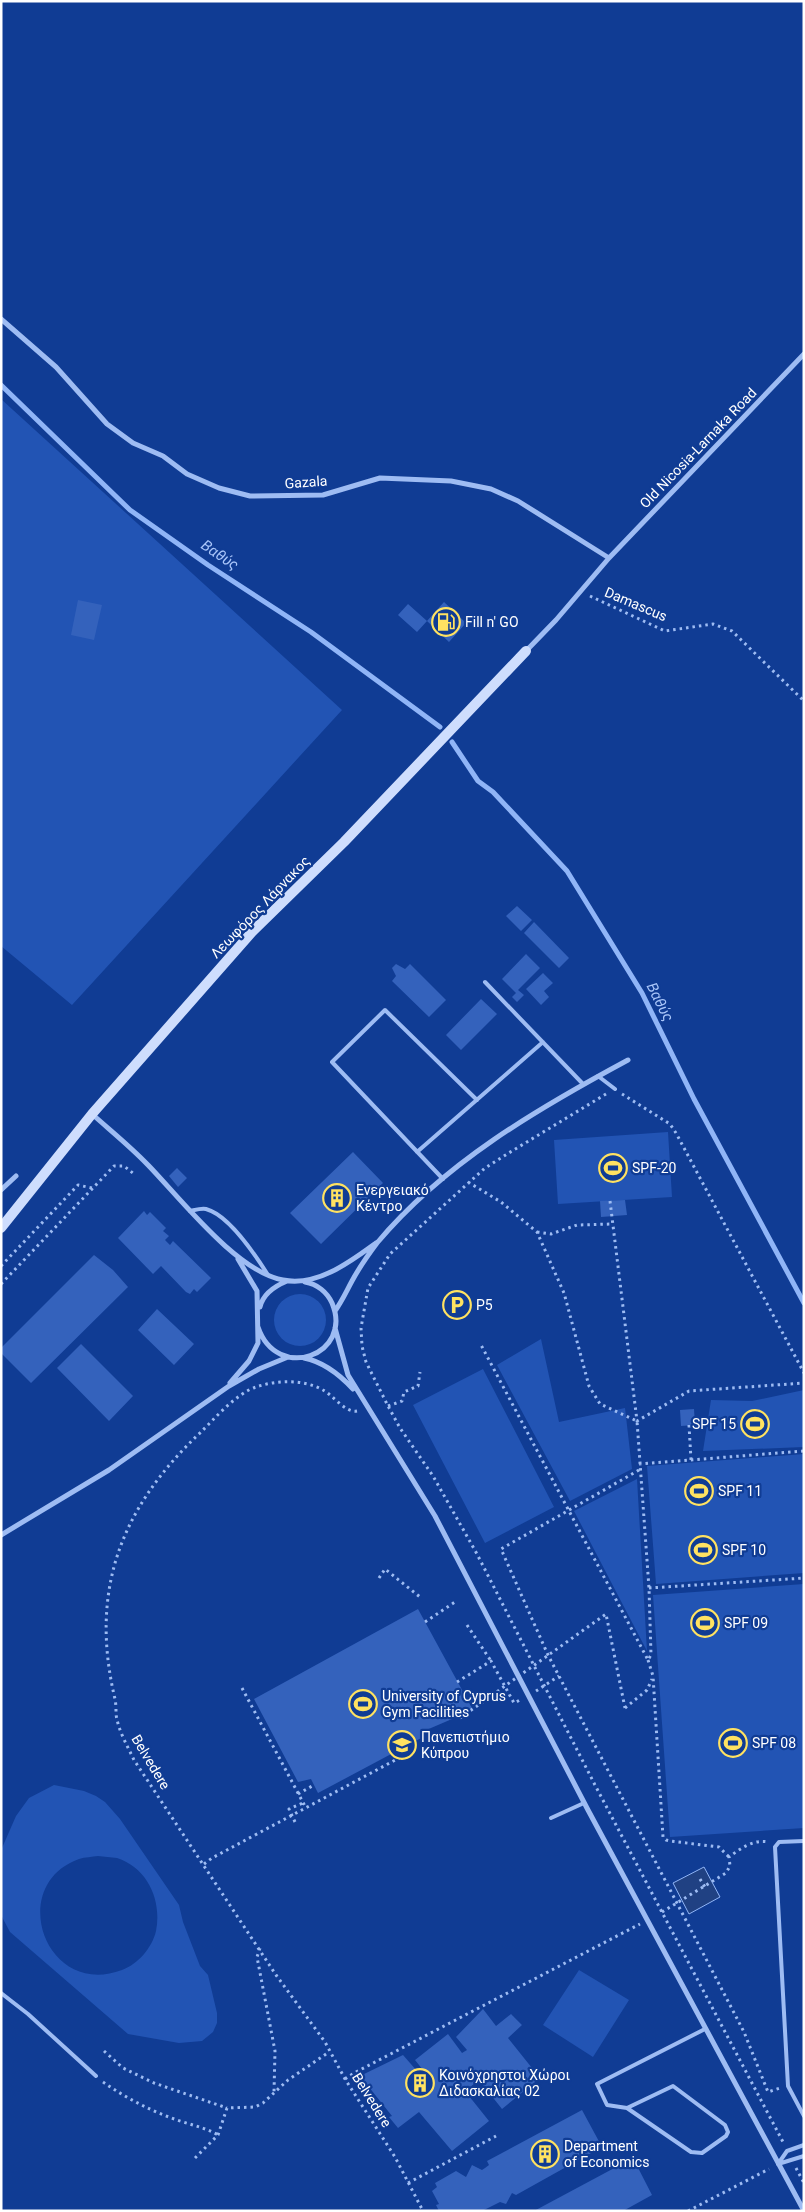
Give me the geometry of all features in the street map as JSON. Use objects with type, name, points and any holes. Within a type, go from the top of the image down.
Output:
[{"type":"main road","name":"Λεωφόρος Λάρνακος","points":[[1,1228],[92,1114],[252,932],[344,842],[526,651]]},
{"type":"street","name":"Gazala","points":[[1,319],[56,367],[107,424],[133,443],[163,456],[187,474],[220,488],[250,496],[323,496],[380,478],[451,481],[491,489],[518,501],[609,558]]},
{"type":"street","name":"Old Nicosia-Larnaka Road","points":[[609,558],[804,354]]},
{"type":"street","points":[[580,592],[609,558]]},
{"type":"street","name":"Λεωφόρος Λάρνακος","points":[[526,651],[580,592]]},
{"type":"street","points":[[335,1311],[344,1300],[352,1281],[367,1256],[384,1236],[443,1179],[513,1127],[583,1084],[628,1060]]},
{"type":"street","points":[[92,1114],[148,1164],[190,1211],[251,1267],[288,1281]]},
{"type":"street","points":[[1,1190],[16,1176]]},
{"type":"street","points":[[258,1314],[261,1302],[268,1292],[277,1285],[288,1281],[313,1279],[330,1273],[384,1236]]},
{"type":"street","points":[[223,1390],[249,1361],[258,1343],[257,1291],[253,1281],[228,1247]]},
{"type":"street","points":[[300,1280],[312,1283],[331,1299],[335,1311],[335,1328],[348,1375],[418,1485],[448,1538],[584,1803],[804,2211]]},
{"type":"street","points":[[258,1327],[268,1347],[277,1354],[320,1363],[339,1375],[367,1404]]},
{"type":"street","points":[[303,1358],[314,1355],[323,1348],[331,1339],[335,1328]]},
{"type":"street","points":[[1,1535],[109,1470],[223,1390],[259,1369],[288,1357]]},
{"type":"lane","points":[[485,982],[583,1084]]},
{"type":"lane","points":[[443,1179],[332,1062],[385,1010],[477,1100]]},
{"type":"lane","points":[[417,1152],[543,1042]]},
{"type":"lane","points":[[598,1076],[615,1089]]},
{"type":"lane","points":[[190,1211],[203,1208],[210,1210],[231,1226],[247,1244],[268,1275]]},
{"type":"lane","points":[[551,1818],[584,1803]]},
{"type":"lane","points":[[804,1841],[776,1843],[788,2086],[804,2116]]},
{"type":"lane","points":[[1,1994],[28,2014],[96,2076]]},
{"type":"lane","points":[[627,2108],[672,2086],[725,2125],[728,2132],[726,2136],[702,2152],[694,2153],[627,2108],[607,2105],[596,2084],[705,2028]]},
{"type":"lane","points":[[778,2164],[787,2151],[804,2145]]},
{"type":"lane","points":[[778,2164],[802,2157]]},
{"type":"path","name":"Damascus","points":[[580,592],[664,631],[713,624],[732,631],[804,701]]},
{"type":"path","points":[[787,2151],[477,1554],[437,1482],[400,1428],[388,1406],[366,1362],[362,1346],[362,1318],[368,1288],[390,1254],[468,1182],[512,1150],[615,1089],[670,1124],[676,1133],[804,1373]]},
{"type":"path","points":[[1,1284],[114,1166],[124,1166],[134,1174]]},
{"type":"path","points":[[468,1182],[501,1202],[536,1232],[564,1293],[589,1386],[600,1404],[636,1421]]},
{"type":"path","points":[[1,1266],[78,1185],[93,1188]]},
{"type":"path","points":[[610,1201],[636,1421],[649,1588],[651,1655],[648,1660]]},
{"type":"path","points":[[536,1232],[551,1234],[577,1225],[613,1224]]},
{"type":"path","points":[[480,1343],[648,1660],[653,1676],[663,1837],[666,1840],[719,1847],[729,1857],[730,1866],[726,1873],[662,1912]]},
{"type":"path","points":[[388,1406],[402,1401],[404,1392],[419,1385],[420,1372]]},
{"type":"path","name":"Belvedere","points":[[359,1410],[350,1411],[323,1390],[304,1383],[270,1383],[254,1387],[227,1407],[170,1462],[143,1499],[119,1546],[110,1582],[106,1626],[107,1657],[117,1706],[116,1714],[123,1737],[134,1760],[260,1948],[276,1975],[325,2042],[345,2079],[395,2157],[421,2210]]},
{"type":"path","points":[[636,1421],[689,1391],[804,1383]]},
{"type":"path","points":[[689,1425],[690,1460]]},
{"type":"path","points":[[639,1464],[804,1451]]},
{"type":"path","points":[[639,1470],[501,1549],[548,1655],[744,2032],[768,2092],[788,2086]]},
{"type":"path","points":[[379,1578],[385,1569],[420,1597]]},
{"type":"path","points":[[649,1588],[804,1578]]},
{"type":"path","points":[[425,1622],[456,1602]]},
{"type":"path","points":[[460,1718],[606,1614],[625,1708],[646,1690],[653,1676]]},
{"type":"path","points":[[467,1625],[491,1661],[514,1703]]},
{"type":"path","points":[[457,1682],[491,1661]]},
{"type":"path","points":[[242,1688],[306,1808]]},
{"type":"path","points":[[204,1864],[251,1836],[414,1750]]},
{"type":"path","points":[[298,1794],[314,1785]]},
{"type":"path","points":[[295,1822],[289,1809],[303,1803]]},
{"type":"path","points":[[729,1857],[748,1844],[763,1841],[776,1843]]},
{"type":"path","points":[[700,1879],[705,1887]]},
{"type":"path","points":[[345,2079],[647,1920]]},
{"type":"path","points":[[260,1948],[257,1957],[276,2066],[274,2093]]},
{"type":"path","points":[[104,2051],[123,2068],[154,2083],[227,2108],[255,2107],[310,2064],[329,2052]]},
{"type":"path","points":[[96,2076],[122,2095],[178,2120],[209,2129],[218,2135]]},
{"type":"path","points":[[196,2158],[218,2135],[227,2108]]},
{"type":"path","points":[[408,2183],[496,2136]]},
{"type":"path","points":[[792,2161],[804,2183]]},
{"type":"path","points":[[688,2211],[778,2164]]},
{"type":"shaded area","points":[[1,399],[342,710],[72,1005],[1,946]]},
{"type":"shaded area","name":"SPF-20","points":[[668,1132],[672,1197],[558,1204],[554,1140]]},
{"type":"shaded area","points":[[300,1294],[310,1296],[318,1302],[324,1310],[326,1320],[324,1330],[318,1338],[310,1344],[300,1346],[290,1344],[282,1338],[276,1330],[274,1320],[276,1310],[282,1302],[290,1296]]},
{"type":"shaded area","points":[[541,1339],[559,1422],[625,1408],[632,1469],[570,1501],[497,1365]]},
{"type":"shaded area","points":[[483,1369],[554,1507],[485,1543],[413,1405]]},
{"type":"shaded area","name":"SPF 15","points":[[804,1390],[804,1447],[703,1451],[711,1400],[752,1401]]},
{"type":"shaded area","points":[[804,1454],[804,1573],[656,1584],[647,1466]]},
{"type":"shaded area","points":[[637,1479],[647,1651],[574,1511]]},
{"type":"shaded area","name":"SPF 08","points":[[804,1584],[804,1828],[670,1837],[653,1595]]},
{"type":"shaded area","points":[[54,1785],[84,1791],[105,1802],[120,1819],[179,1905],[183,1922],[200,1966],[208,1975],[217,2013],[217,2023],[213,2032],[202,2041],[179,2043],[128,2034],[10,1932],[1,1915],[2,1848],[16,1816],[29,1798]],"holes":[[[98,1856],[117,1858],[137,1869],[145,1878],[154,1897],[157,1908],[157,1920],[154,1937],[148,1949],[139,1960],[122,1970],[95,1975],[73,1969],[55,1954],[44,1935],[40,1913],[44,1891],[57,1872],[79,1859]]]},
{"type":"shaded area","points":[[704,1867],[720,1897],[689,1914],[673,1883]]},
{"type":"shaded area","points":[[579,1970],[629,2000],[593,2057],[543,2025]]},
{"type":"building","points":[[78,600],[102,605],[94,640],[71,635]]},
{"type":"building","name":"Fill n' GO","points":[[444,602],[466,623],[449,642],[427,621]]},
{"type":"building","points":[[408,604],[427,621],[417,632],[398,615]]},
{"type":"building","points":[[517,906],[532,920],[521,931],[506,916]]},
{"type":"building","points":[[534,922],[569,958],[559,968],[524,933]]},
{"type":"building","points":[[526,954],[540,968],[518,990],[524,995],[517,1002],[512,997],[516,993],[502,979]]},
{"type":"building","points":[[396,964],[405,969],[410,964],[446,1000],[429,1017],[392,981],[396,976],[392,968]]},
{"type":"building","points":[[543,973],[553,983],[544,991],[549,997],[541,1005],[526,989]]},
{"type":"building","points":[[481,999],[497,1014],[461,1050],[446,1035]]},
{"type":"building","name":"Ενεργειακό Κέντρο","points":[[353,1152],[383,1183],[321,1244],[290,1213]]},
{"type":"building","points":[[177,1168],[187,1178],[178,1187],[169,1176]]},
{"type":"building","points":[[625,1200],[627,1215],[601,1217],[600,1201]]},
{"type":"building","points":[[144,1211],[147,1215],[150,1212],[166,1228],[163,1231],[169,1236],[165,1240],[170,1245],[173,1241],[211,1278],[197,1292],[194,1289],[190,1294],[186,1292],[161,1266],[153,1274],[118,1238]]},
{"type":"building","points":[[94,1255],[113,1270],[128,1287],[31,1383],[1,1353],[1,1348]]},
{"type":"building","points":[[157,1309],[194,1344],[174,1365],[138,1330]]},
{"type":"building","points":[[81,1344],[133,1396],[109,1421],[57,1368]]},
{"type":"building","points":[[694,1409],[695,1425],[681,1426],[680,1410]]},
{"type":"building","name":"University of Cyprus Gym Facilities","points":[[418,1609],[473,1710],[424,1731],[425,1736],[318,1793],[311,1779],[298,1782],[254,1699]]},
{"type":"building","name":"Κοινόχρηστοι Χώροι Διδασκαλίας 02","points":[[483,2009],[496,2026],[511,2014],[522,2025],[508,2038],[540,2078],[502,2109],[479,2080],[465,2091],[489,2121],[452,2151],[419,2112],[398,2128],[389,2117],[392,2116],[360,2076],[403,2055],[424,2079],[427,2075],[415,2060],[448,2034],[462,2053],[467,2050],[456,2037]]},
{"type":"building","name":"Department of Economics","points":[[582,2110],[602,2147],[516,2195],[512,2193],[506,2204],[500,2202],[482,2211],[439,2211],[436,2205],[439,2204],[432,2191],[437,2187],[435,2183],[456,2171],[466,2177],[472,2165],[482,2170],[489,2165],[487,2161]]},
{"type":"building","points":[[633,2158],[652,2195],[623,2211],[534,2211]]},
{"type":"waterway","name":"Βαθύς","points":[[1,385],[130,510],[208,565],[311,632],[440,727]]},
{"type":"waterway","name":"Βαθύς","points":[[452,742],[478,781],[493,792],[567,871],[642,993],[694,1099],[804,1303]]},
{"type":"place","name":"Fill n' GO","points":[[446,622]]},
{"type":"place","name":"SPF-20","points":[[613,1168]]},
{"type":"place","name":"Ενεργειακό Κέντρο","points":[[337,1198]]},
{"type":"place","name":"P5","points":[[457,1305]]},
{"type":"place","name":"SPF 15","points":[[755,1424]]},
{"type":"place","name":"SPF 11","points":[[699,1491]]},
{"type":"place","name":"SPF 10","points":[[703,1550]]},
{"type":"place","name":"SPF 09","points":[[705,1623]]},
{"type":"place","name":"University of Cyprus Gym Facilities","points":[[363,1704]]},
{"type":"place","name":"SPF 08","points":[[733,1743]]},
{"type":"place","name":"Πανεπιστήμιο Κύπρου","points":[[402,1745]]},
{"type":"place","name":"Κοινόχρηστοι Χώροι Διδασκαλίας 02","points":[[420,2083]]},
{"type":"place","name":"Department of Economics","points":[[545,2154]]}]
